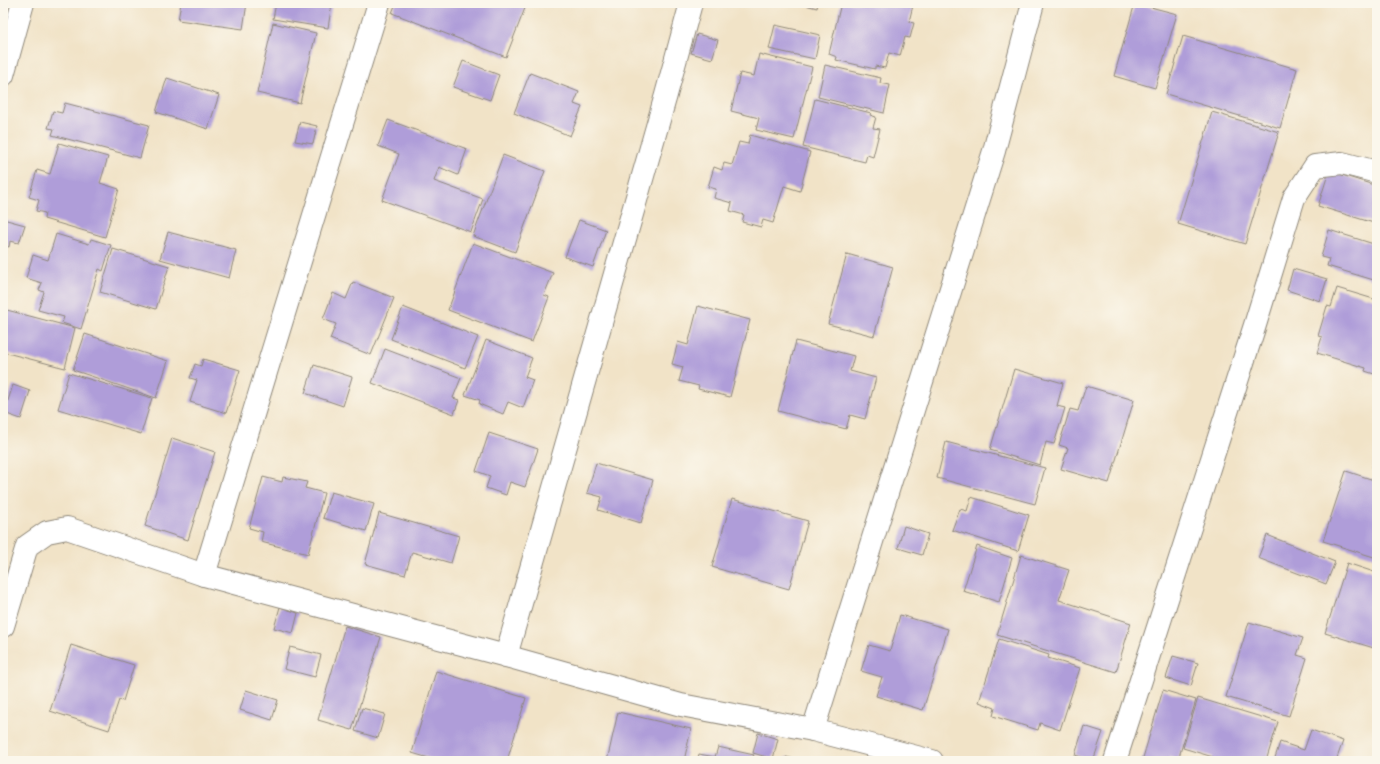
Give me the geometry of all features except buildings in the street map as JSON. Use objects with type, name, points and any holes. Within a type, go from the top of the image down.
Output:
[{"type":"street","points":[[3,75],[23,3]]},
{"type":"street","points":[[204,575],[379,3]]},
{"type":"street","points":[[506,656],[691,3]]},
{"type":"street","points":[[812,730],[994,151],[1033,3]]},
{"type":"street","points":[[1115,761],[1255,325],[1294,198],[1315,166],[1342,163],[1377,172]]},
{"type":"street","points":[[3,626],[27,546],[47,532],[67,528],[204,575],[506,656],[680,705],[812,730],[932,761]]}]
